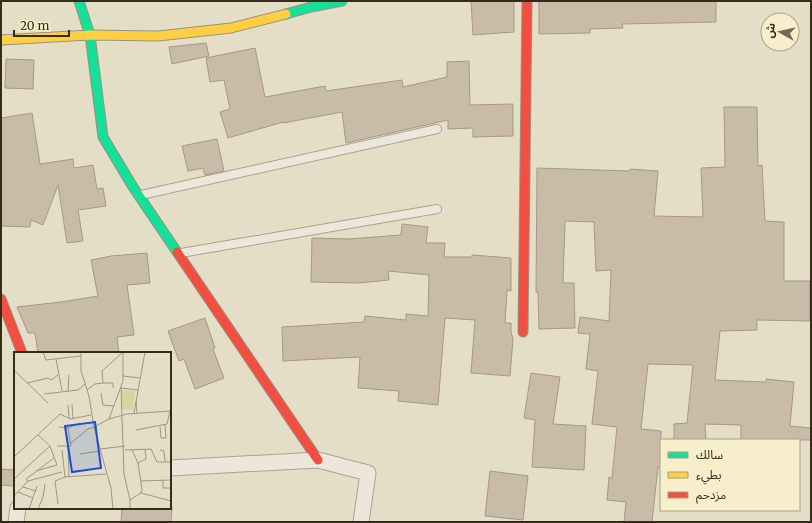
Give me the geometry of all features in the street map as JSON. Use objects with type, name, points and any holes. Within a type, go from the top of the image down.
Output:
[{"type":"street","points":[[79,1],[90,35],[103,137],[138,196],[318,460]]},
{"type":"street","points":[[1,40],[90,35],[158,36],[231,28],[311,7],[342,1]]},
{"type":"street","points":[[523,332],[527,1]]},
{"type":"street","points":[[1,299],[22,352]]},
{"type":"street","points":[[171,468],[318,460],[368,473],[361,522]]},
{"type":"street","points":[[16,522],[18,509]]},
{"type":"lane","points":[[138,196],[437,129]]},
{"type":"lane","points":[[178,254],[437,209]]},
{"type":"building","points":[[471,1],[514,1],[514,32],[473,35]]},
{"type":"building","points":[[539,1],[716,1],[716,22],[622,24],[623,28],[590,29],[590,33],[539,34]]},
{"type":"building","points":[[206,43],[209,56],[172,64],[169,47]]},
{"type":"building","points":[[255,48],[265,97],[325,86],[326,91],[402,80],[403,87],[447,77],[447,62],[469,61],[470,105],[513,104],[513,136],[473,137],[473,128],[448,129],[448,120],[346,143],[342,112],[283,122],[228,138],[220,112],[230,109],[224,80],[210,82],[206,58]]},
{"type":"building","points":[[6,59],[34,60],[33,89],[5,88]]},
{"type":"building","points":[[724,107],[757,107],[758,166],[762,165],[765,221],[784,222],[784,281],[810,281],[810,321],[757,320],[757,330],[720,331],[715,380],[766,382],[766,379],[794,382],[790,426],[811,428],[811,440],[741,439],[741,425],[705,424],[706,439],[674,439],[674,424],[687,423],[693,365],[648,364],[641,429],[661,431],[660,468],[658,467],[652,522],[624,522],[626,502],[607,500],[609,477],[612,478],[617,427],[592,424],[598,371],[586,369],[590,334],[578,333],[580,317],[609,321],[611,270],[596,271],[594,222],[565,221],[563,283],[574,283],[575,328],[539,329],[538,292],[536,292],[537,168],[630,171],[630,169],[658,171],[654,216],[703,217],[701,168],[725,167]]},
{"type":"building","points":[[32,113],[40,164],[73,159],[74,168],[93,165],[97,189],[103,188],[106,206],[78,210],[83,241],[67,243],[58,185],[43,225],[31,220],[30,227],[1,226],[1,118]]},
{"type":"building","points":[[217,139],[224,171],[205,175],[203,168],[188,171],[182,146]]},
{"type":"building","points":[[402,224],[428,227],[426,243],[445,243],[444,257],[472,257],[472,255],[511,258],[511,291],[507,290],[505,323],[511,323],[513,339],[510,376],[471,373],[475,320],[445,318],[438,405],[398,401],[399,391],[358,388],[360,357],[283,361],[282,327],[364,322],[365,316],[406,320],[406,314],[428,316],[429,275],[388,271],[389,280],[358,283],[311,282],[312,238],[349,239],[401,235]]},
{"type":"building","points":[[147,253],[150,283],[127,285],[134,335],[117,337],[119,352],[38,352],[35,333],[28,333],[17,307],[98,296],[91,260],[111,256]]},
{"type":"building","points":[[205,318],[215,348],[213,349],[224,378],[195,389],[184,359],[179,361],[168,331]]},
{"type":"building","points":[[531,373],[560,377],[553,424],[586,426],[584,470],[532,467],[535,420],[524,418]]},
{"type":"building","points":[[1,469],[14,470],[14,486],[1,485]]},
{"type":"building","points":[[490,471],[528,476],[523,520],[485,516]]},
{"type":"building","points":[[172,508],[171,522],[121,522],[122,509]]},
{"type":"traffic: fast","points":[[79,1],[90,35],[103,137],[133,187],[177,252]]},
{"type":"traffic: fast","points":[[286,14],[342,1]]},
{"type":"traffic: slow","points":[[1,40],[90,35],[158,36],[231,28],[286,14]]},
{"type":"traffic: jam","points":[[523,332],[527,1]]},
{"type":"traffic: jam","points":[[177,252],[318,460]]},
{"type":"traffic: jam","points":[[1,299],[22,352]]}]
